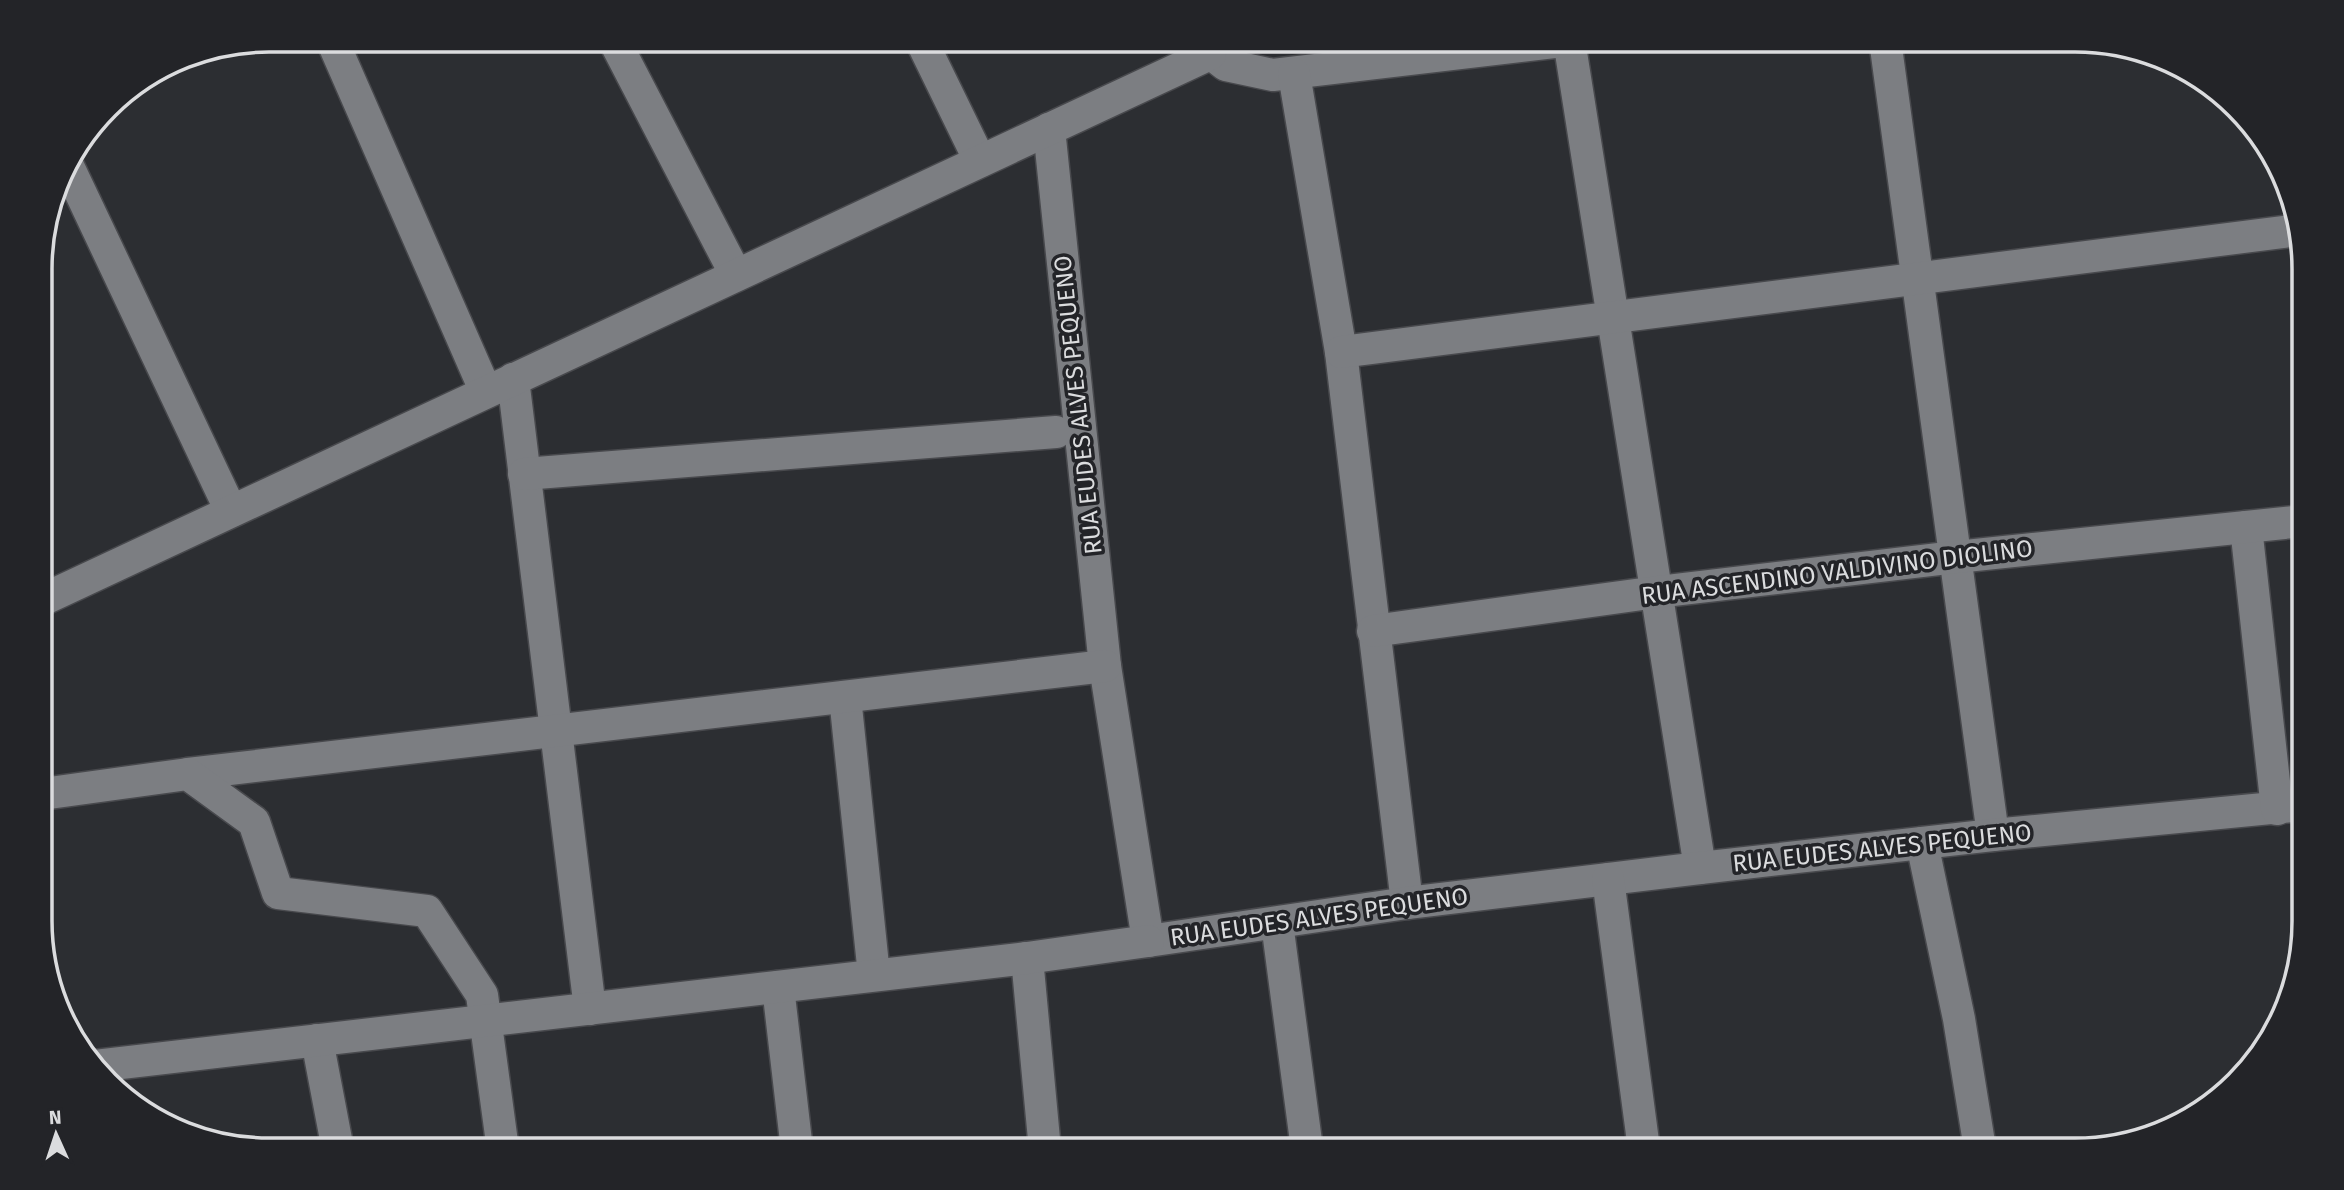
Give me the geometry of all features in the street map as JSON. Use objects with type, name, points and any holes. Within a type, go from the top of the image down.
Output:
[{"type":"street","points":[[52,595],[1049,129],[1192,52]]},
{"type":"street","points":[[1209,52],[1226,65],[1273,75],[1470,52]]},
{"type":"street","points":[[1572,52],[1700,868]]},
{"type":"street","points":[[1887,52],[1993,835]]},
{"type":"street","points":[[338,53],[500,386],[524,474],[590,1009]]},
{"type":"street","points":[[621,53],[736,275]]},
{"type":"street","points":[[927,53],[980,161]]},
{"type":"street","points":[[1294,74],[1341,352],[1407,904]]},
{"type":"street","name":"RUA EUDES ALVES PEQUENO","points":[[1049,129],[1105,666],[1148,941],[1407,904],[1700,868],[1993,835],[2290,807]]},
{"type":"street","points":[[73,177],[231,511]]},
{"type":"street","points":[[1341,352],[2288,231]]},
{"type":"street","points":[[524,474],[1056,432]]},
{"type":"street","name":"RUA ASCENDINO VALDIVINO DIOLINO","points":[[1373,631],[1657,592],[1955,556],[2292,522]]},
{"type":"street","points":[[2246,527],[2290,807]]},
{"type":"street","points":[[52,793],[188,774],[1105,666]]},
{"type":"street","points":[[845,697],[874,975]]},
{"type":"street","points":[[188,774],[254,822],[278,893],[427,911],[482,995],[501,1138]]},
{"type":"street","points":[[1922,843],[1959,1019],[1978,1137]]},
{"type":"street","points":[[1608,879],[1642,1137]]},
{"type":"street","points":[[1277,923],[1305,1137]]},
{"type":"street","points":[[107,1065],[1027,958],[1148,941]]},
{"type":"street","points":[[1027,958],[1044,1138]]},
{"type":"street","points":[[778,987],[796,1138]]},
{"type":"street","points":[[317,1040],[336,1138]]}]
